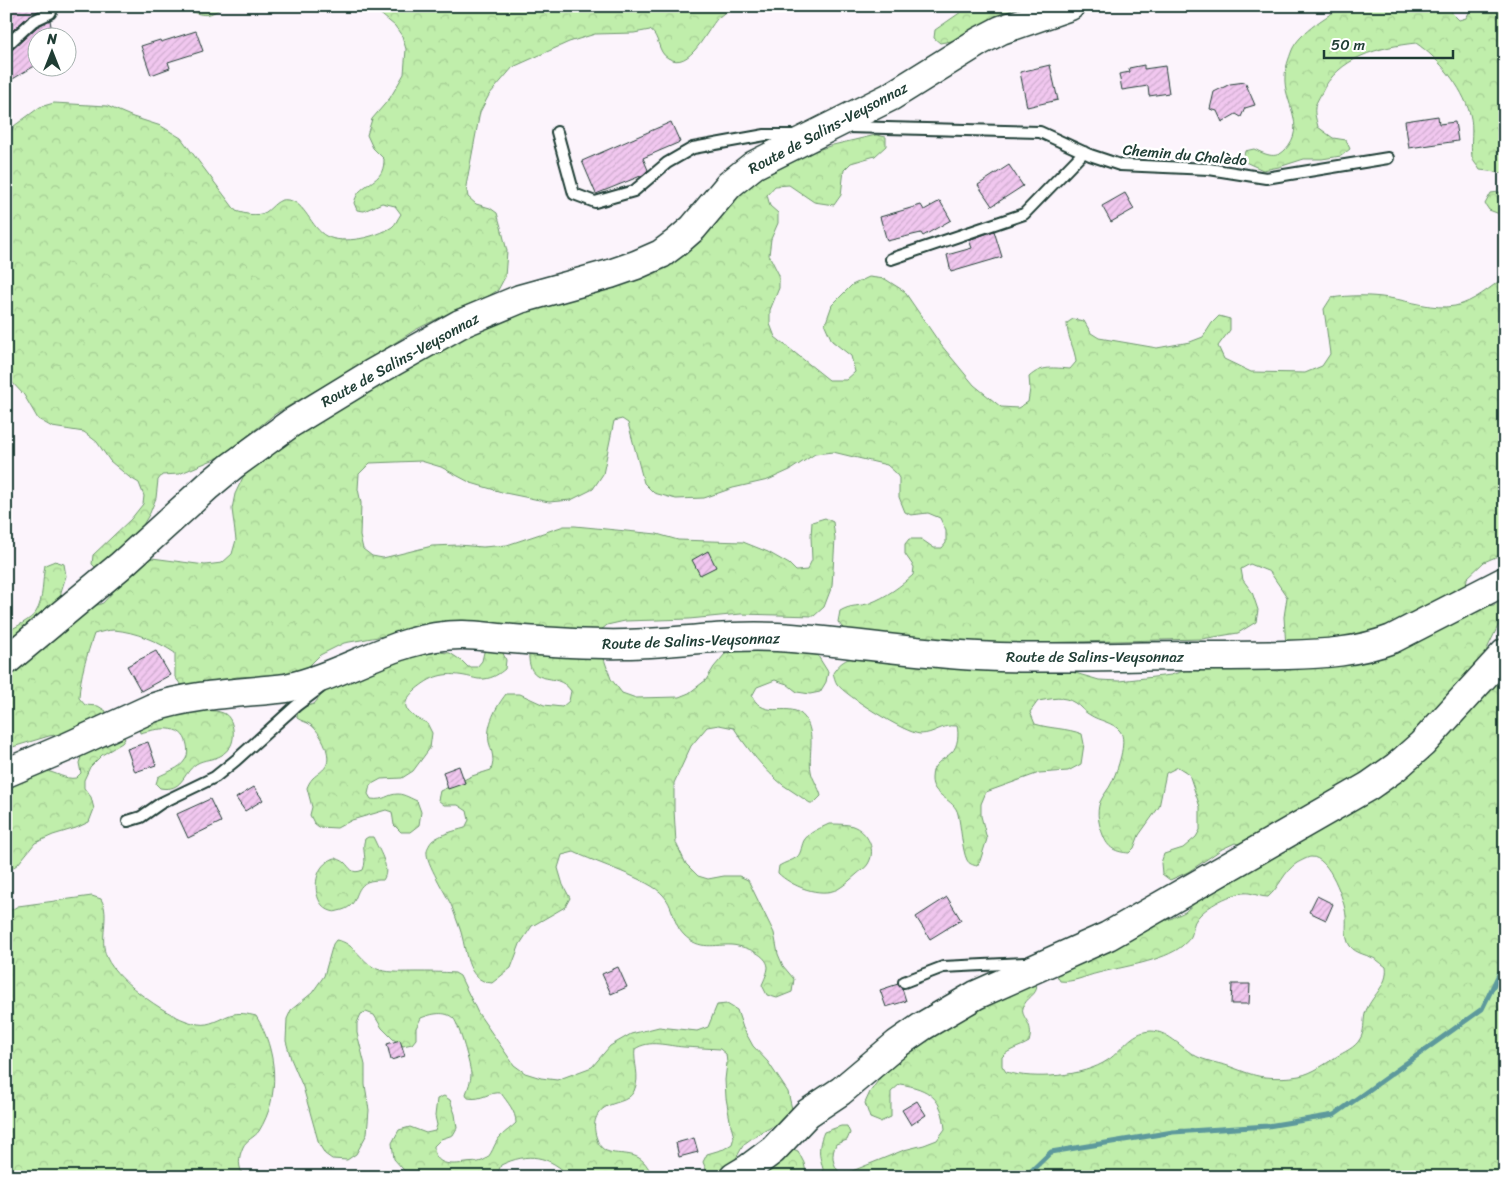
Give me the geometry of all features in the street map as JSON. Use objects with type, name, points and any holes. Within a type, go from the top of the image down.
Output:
[{"type":"street","name":"Route de Salins-Veysonnaz","points":[[6,662],[120,566],[214,481],[291,423],[373,373],[460,324],[520,299],[610,274],[661,254],[693,228],[729,185],[754,165],[890,97],[1001,30],[1070,6]]},
{"type":"street","name":"Route de Salins-Veysonnaz","points":[[6,774],[165,703],[300,685],[398,646],[435,638],[461,635],[560,643],[623,644],[761,636],[905,651],[1040,659],[1190,656],[1241,657],[1337,652],[1357,650],[1392,639],[1505,581]]},
{"type":"street","points":[[734,1177],[768,1154],[808,1113],[841,1091],[909,1035],[932,1020],[976,995],[1108,936],[1369,786],[1396,767],[1422,744],[1505,653]]},
{"type":"lane","points":[[6,46],[33,21],[50,13],[54,6]]},
{"type":"lane","name":"Chemin du Chalèdo","points":[[834,126],[1040,132],[1084,152],[1120,165],[1209,169],[1266,178],[1388,158]]},
{"type":"lane","points":[[557,132],[574,194],[595,202],[634,191],[667,163],[694,148],[765,135],[806,135],[807,138]]},
{"type":"lane","points":[[891,259],[1024,214],[1084,152]]},
{"type":"lane","points":[[128,821],[141,817],[161,803],[215,777],[296,706],[322,686],[327,681],[329,675]]},
{"type":"lane","points":[[904,982],[943,967],[1032,963],[1040,967]]},
{"type":"green space","points":[[186,6],[224,6],[211,14],[203,15],[189,11]]},
{"type":"green space","points":[[371,6],[735,6],[718,18],[697,47],[684,59],[676,61],[664,55],[650,30],[634,33],[595,34],[569,42],[513,67],[489,95],[480,112],[466,186],[468,197],[476,204],[490,208],[497,213],[507,251],[505,277],[498,290],[487,297],[455,310],[415,330],[360,365],[275,414],[222,456],[179,474],[162,475],[158,480],[156,498],[150,513],[136,537],[97,569],[92,564],[93,555],[131,519],[143,504],[144,496],[139,483],[110,461],[97,442],[84,432],[52,427],[38,419],[24,395],[10,380],[6,379],[6,231],[10,218],[6,211],[6,141],[14,126],[40,107],[54,103],[107,106],[161,126],[181,138],[236,211],[255,215],[266,212],[278,202],[288,200],[299,205],[321,232],[333,239],[360,239],[378,234],[386,231],[396,223],[401,214],[395,206],[382,203],[364,211],[357,210],[354,203],[359,192],[380,175],[382,171],[384,159],[373,148],[367,135],[372,119],[390,98],[404,74],[406,49],[402,36],[395,26]]},
{"type":"green space","points":[[962,6],[1027,6],[1002,15],[957,40],[940,43],[934,38],[935,30],[961,12]]},
{"type":"green space","points":[[1345,6],[1451,6],[1452,13],[1459,20],[1466,18],[1473,6],[1505,6],[1505,173],[1480,170],[1474,162],[1472,157],[1471,119],[1461,93],[1441,65],[1416,43],[1388,47],[1361,56],[1338,71],[1328,81],[1316,105],[1315,115],[1318,127],[1333,138],[1346,140],[1350,149],[1341,156],[1304,159],[1263,170],[1243,161],[1245,151],[1254,149],[1262,153],[1277,155],[1285,150],[1292,141],[1295,123],[1285,86],[1285,76],[1292,50],[1308,31],[1323,19]]},
{"type":"green space","points":[[876,135],[886,137],[886,146],[875,156],[851,163],[844,170],[841,195],[834,205],[814,202],[789,185],[775,186],[767,195],[770,206],[778,213],[778,223],[771,239],[769,255],[779,275],[779,288],[770,310],[770,324],[775,337],[829,380],[846,380],[855,372],[851,356],[832,341],[825,325],[832,305],[852,285],[869,277],[885,279],[904,291],[941,345],[974,385],[1001,407],[1018,408],[1028,402],[1029,377],[1034,373],[1043,369],[1070,369],[1076,362],[1067,328],[1067,323],[1073,319],[1084,321],[1091,333],[1099,338],[1157,348],[1190,342],[1203,337],[1219,316],[1230,319],[1230,330],[1218,346],[1224,359],[1251,372],[1305,373],[1322,366],[1330,354],[1324,309],[1331,298],[1375,296],[1430,306],[1447,307],[1462,304],[1475,298],[1505,277],[1505,553],[1484,562],[1467,578],[1466,589],[1484,606],[1494,605],[1505,600],[1505,621],[1498,626],[1487,649],[1488,657],[1505,669],[1505,1177],[824,1177],[820,1154],[821,1139],[824,1132],[841,1126],[847,1126],[850,1133],[847,1140],[836,1144],[833,1152],[835,1166],[840,1173],[850,1172],[904,1150],[937,1140],[945,1129],[943,1118],[937,1102],[927,1092],[900,1084],[891,1092],[891,1117],[880,1122],[870,1118],[865,1103],[870,1092],[880,1078],[908,1048],[1034,978],[1036,984],[1035,992],[1023,1008],[1030,1030],[1029,1042],[1011,1050],[1002,1057],[1002,1066],[1006,1072],[1044,1076],[1085,1070],[1098,1066],[1108,1060],[1132,1038],[1151,1031],[1164,1034],[1203,1059],[1250,1074],[1273,1078],[1291,1077],[1314,1071],[1349,1050],[1358,1042],[1363,1033],[1367,1008],[1385,980],[1386,967],[1377,960],[1356,951],[1348,943],[1343,900],[1330,871],[1318,859],[1311,857],[1292,866],[1268,897],[1243,893],[1228,897],[1212,905],[1196,920],[1189,939],[1182,946],[1165,956],[1074,980],[1060,981],[1056,974],[1117,936],[1170,919],[1185,912],[1198,900],[1245,846],[1235,843],[1222,849],[1188,872],[1170,880],[1162,874],[1161,863],[1164,854],[1183,848],[1196,837],[1200,830],[1200,807],[1189,774],[1178,767],[1166,773],[1159,807],[1139,835],[1134,848],[1129,853],[1116,851],[1110,847],[1105,840],[1098,819],[1098,810],[1100,802],[1111,785],[1119,764],[1123,742],[1122,736],[1117,728],[1088,714],[1075,703],[1057,698],[1038,701],[1030,712],[1035,724],[1082,734],[1084,744],[1081,764],[1068,771],[1039,773],[986,792],[981,804],[981,816],[987,839],[980,861],[977,866],[973,865],[965,856],[956,809],[935,789],[932,778],[936,765],[956,747],[957,726],[947,726],[925,734],[912,732],[876,713],[852,697],[837,684],[833,673],[845,660],[866,657],[1065,670],[1099,680],[1119,681],[1171,675],[1202,665],[1279,671],[1287,662],[1284,617],[1287,597],[1270,572],[1250,564],[1241,569],[1243,580],[1252,592],[1258,610],[1256,622],[1238,633],[1202,639],[991,644],[847,633],[838,622],[840,611],[848,607],[876,601],[893,591],[913,575],[914,567],[905,554],[905,544],[909,539],[921,539],[934,548],[942,548],[946,543],[946,531],[940,518],[928,513],[911,515],[905,512],[899,497],[899,478],[887,465],[833,452],[815,454],[790,470],[768,480],[733,488],[704,498],[676,499],[654,493],[644,483],[628,423],[622,419],[614,421],[603,474],[593,489],[571,500],[549,502],[505,493],[471,483],[441,467],[421,461],[370,463],[359,474],[358,489],[361,503],[360,536],[363,549],[372,556],[383,558],[432,546],[458,545],[483,547],[507,545],[564,526],[575,526],[657,534],[678,540],[743,542],[768,552],[789,564],[796,571],[807,570],[812,560],[812,522],[825,518],[833,522],[835,539],[832,586],[824,607],[814,616],[741,614],[689,619],[625,621],[607,625],[600,631],[599,638],[611,679],[622,693],[636,698],[679,697],[689,693],[706,680],[725,654],[740,650],[797,648],[818,656],[828,672],[826,682],[820,692],[810,694],[797,692],[787,684],[775,680],[757,687],[752,696],[757,704],[764,708],[793,710],[805,718],[811,737],[811,771],[821,796],[814,803],[810,803],[783,785],[769,773],[734,728],[719,725],[707,727],[691,746],[674,783],[676,843],[686,864],[698,876],[708,879],[739,876],[748,880],[774,933],[778,954],[783,966],[794,979],[792,992],[777,998],[767,995],[762,985],[768,967],[761,956],[752,950],[738,946],[708,946],[690,940],[684,935],[677,924],[667,900],[657,889],[635,877],[574,852],[562,855],[558,868],[563,885],[570,898],[565,907],[532,926],[520,944],[511,968],[492,983],[483,981],[472,970],[468,963],[460,929],[453,910],[429,863],[427,850],[431,842],[436,839],[465,828],[469,820],[467,811],[458,805],[444,805],[438,800],[440,791],[472,776],[491,770],[493,759],[488,736],[490,723],[495,710],[506,694],[520,694],[544,705],[562,707],[569,701],[571,691],[565,684],[543,678],[532,670],[529,662],[529,649],[417,630],[344,643],[320,655],[306,669],[282,676],[237,677],[202,685],[181,685],[175,677],[175,653],[154,641],[138,635],[122,631],[107,631],[94,634],[82,674],[79,698],[85,705],[98,706],[106,711],[104,718],[78,731],[49,736],[6,749],[6,632],[34,615],[39,607],[45,565],[55,561],[64,564],[66,576],[61,597],[77,608],[89,608],[103,603],[113,592],[120,574],[131,563],[152,558],[205,565],[222,563],[232,554],[236,540],[232,509],[235,494],[246,471],[295,430],[480,327],[656,263],[748,178],[796,157],[833,145]]},
{"type":"green space","points":[[1499,192],[1505,194],[1505,216],[1489,210],[1485,204],[1491,193]]},
{"type":"green space","points":[[492,648],[502,651],[506,660],[505,669],[496,676],[477,679],[457,675],[438,676],[415,690],[407,700],[406,707],[412,715],[427,723],[432,733],[430,748],[413,771],[402,778],[381,779],[370,785],[368,794],[371,799],[380,799],[398,794],[417,801],[421,812],[419,825],[410,832],[401,832],[394,825],[392,812],[386,810],[352,820],[337,828],[319,827],[314,823],[310,815],[312,807],[307,788],[312,779],[326,766],[328,759],[321,737],[309,724],[297,718],[300,708],[314,704],[324,692],[342,679],[387,662],[436,652],[450,653],[468,667],[477,667],[482,661],[484,652]]},
{"type":"green space","points":[[208,710],[227,715],[233,728],[232,743],[222,755],[196,764],[178,785],[168,789],[160,788],[156,784],[158,777],[183,763],[187,755],[187,745],[180,733],[175,730],[161,729],[140,733],[139,728],[192,711]]},
{"type":"green space","points":[[123,735],[125,739],[122,743],[102,755],[90,767],[84,780],[84,788],[91,797],[94,809],[89,822],[35,843],[18,864],[6,873],[6,784],[41,771],[68,778],[76,778],[81,773],[79,763],[82,754]]},
{"type":"green space","points":[[829,824],[849,825],[865,834],[871,845],[872,852],[866,867],[838,889],[823,892],[798,886],[778,873],[779,866],[799,855],[807,836]]},
{"type":"green space","points":[[368,837],[373,837],[384,861],[386,871],[383,880],[367,882],[359,889],[350,906],[334,912],[331,911],[322,904],[317,894],[316,887],[321,868],[326,862],[335,858],[356,872],[363,870],[365,862],[364,843]]},
{"type":"green space","points":[[92,896],[101,899],[104,906],[104,943],[107,958],[122,978],[146,998],[174,1016],[198,1024],[210,1023],[237,1014],[256,1016],[263,1029],[272,1058],[273,1088],[271,1103],[259,1131],[246,1142],[241,1151],[240,1166],[244,1177],[6,1177],[6,916],[8,912],[18,906]]},
{"type":"green space","points":[[336,940],[354,949],[368,963],[380,970],[455,973],[460,976],[478,1013],[514,1065],[525,1073],[541,1078],[557,1080],[592,1067],[610,1046],[631,1034],[659,1027],[697,1031],[708,1027],[717,1005],[727,1004],[737,1010],[743,1028],[753,1046],[768,1062],[788,1092],[792,1109],[783,1121],[744,1144],[730,1169],[714,1175],[707,1172],[703,1162],[707,1154],[724,1149],[732,1144],[734,1137],[726,1098],[726,1054],[720,1049],[647,1044],[635,1049],[637,1080],[634,1091],[625,1100],[600,1111],[596,1118],[595,1131],[597,1139],[604,1150],[633,1155],[639,1158],[646,1164],[653,1177],[570,1177],[546,1160],[529,1157],[520,1158],[501,1165],[496,1177],[410,1177],[394,1159],[392,1143],[399,1130],[410,1127],[426,1133],[435,1131],[437,1125],[435,1116],[437,1099],[444,1096],[450,1100],[457,1128],[453,1135],[441,1139],[434,1146],[437,1157],[444,1163],[480,1162],[486,1159],[498,1139],[516,1123],[516,1119],[511,1107],[501,1093],[493,1093],[473,1099],[468,1098],[466,1094],[471,1075],[469,1064],[459,1029],[451,1016],[438,1014],[421,1018],[416,1028],[416,1039],[412,1044],[403,1046],[382,1028],[374,1015],[366,1012],[361,1014],[357,1023],[357,1033],[365,1065],[365,1085],[369,1110],[367,1134],[356,1154],[347,1160],[332,1159],[325,1154],[319,1144],[303,1087],[291,1059],[286,1041],[287,1019],[291,1010],[312,993],[324,976],[333,944]]},
{"type":"green space","points":[[785,1146],[798,1151],[804,1163],[807,1177],[754,1177]]},
{"type":"building","points":[[6,6],[46,6],[29,16],[6,36]]},
{"type":"building","points":[[50,20],[51,28],[37,27]]},
{"type":"building","points":[[196,31],[203,51],[168,62],[170,68],[151,75],[141,46]]},
{"type":"building","points":[[28,35],[28,70],[6,83],[6,53],[11,51]]},
{"type":"building","points":[[1050,65],[1058,100],[1027,107],[1020,72]]},
{"type":"building","points":[[1144,65],[1144,69],[1165,66],[1169,93],[1149,96],[1148,86],[1122,90],[1119,74],[1130,72],[1129,68]]},
{"type":"building","points":[[1245,82],[1255,105],[1245,108],[1241,117],[1236,114],[1222,122],[1217,111],[1210,109],[1214,92],[1230,84]]},
{"type":"building","points":[[1438,116],[1439,124],[1455,122],[1458,141],[1409,148],[1405,121]]},
{"type":"building","points":[[671,122],[680,142],[643,158],[648,170],[643,175],[596,194],[582,161]]},
{"type":"building","points":[[1009,165],[1023,186],[992,206],[978,185]]},
{"type":"building","points":[[1125,193],[1134,209],[1111,222],[1102,206]]},
{"type":"building","points":[[940,201],[951,220],[923,236],[921,233],[887,241],[880,217],[921,205],[924,210]]},
{"type":"building","points":[[994,231],[1002,257],[951,272],[947,255],[972,248],[969,240]]},
{"type":"building","points":[[708,551],[716,567],[700,575],[692,560]]},
{"type":"building","points":[[156,651],[170,675],[141,691],[127,666]]},
{"type":"building","points":[[148,742],[156,765],[135,772],[127,749]]},
{"type":"building","points":[[459,766],[465,783],[448,789],[443,772]]},
{"type":"building","points":[[254,787],[263,800],[245,811],[236,798]]},
{"type":"building","points":[[210,799],[221,822],[188,838],[177,814]]},
{"type":"building","points":[[1317,896],[1333,904],[1326,920],[1309,912]]},
{"type":"building","points":[[947,897],[961,920],[930,939],[916,917]]},
{"type":"building","points":[[618,967],[627,987],[611,994],[602,974]]},
{"type":"building","points":[[898,984],[902,988],[906,1001],[886,1007],[880,990]]},
{"type":"building","points":[[1232,984],[1250,984],[1249,1004],[1231,1004]]},
{"type":"building","points":[[400,1040],[405,1056],[391,1060],[387,1044]]},
{"type":"building","points":[[917,1101],[926,1115],[911,1125],[902,1110]]},
{"type":"building","points":[[694,1138],[698,1152],[679,1157],[676,1143]]},
{"type":"waterway","points":[[1025,1177],[1051,1152],[1173,1132],[1268,1126],[1334,1115],[1482,1009],[1505,962]]}]
